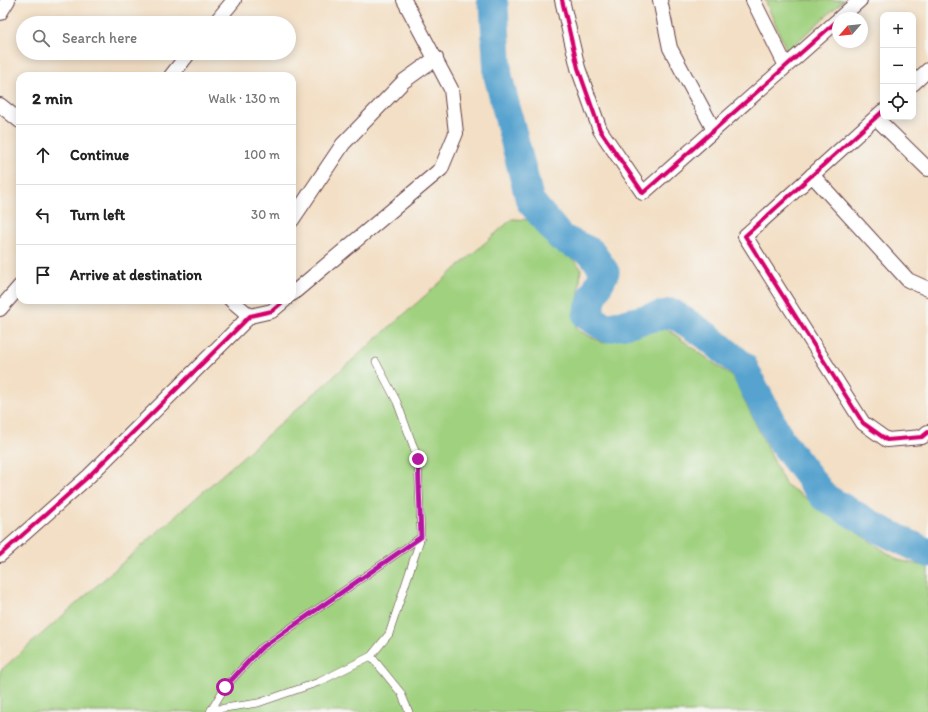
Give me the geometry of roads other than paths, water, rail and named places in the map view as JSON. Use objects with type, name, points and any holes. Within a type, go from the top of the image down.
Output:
[{"type":"street","points":[[0,13],[8,0]]},
{"type":"street","points":[[221,16],[234,0]]},
{"type":"street","points":[[296,291],[441,169],[456,133],[451,89],[436,58],[404,0]]},
{"type":"street","points":[[562,0],[578,68],[600,130],[643,193],[832,25]]},
{"type":"street","points":[[660,0],[670,48],[714,130]]},
{"type":"street","points":[[753,0],[786,66]]},
{"type":"street","points":[[847,12],[860,0]]},
{"type":"street","points":[[296,214],[343,144],[404,81],[436,58]]},
{"type":"street","points":[[174,72],[184,60]]},
{"type":"street","points":[[916,81],[928,70]]},
{"type":"street","points":[[0,106],[16,118]]},
{"type":"street","points":[[880,114],[745,236],[863,423],[887,440],[922,437],[928,432]]},
{"type":"street","points":[[885,120],[928,169]]},
{"type":"street","points":[[812,175],[908,280],[928,289]]},
{"type":"street","points":[[0,309],[16,291]]},
{"type":"street","points":[[236,304],[250,316]]},
{"type":"street","points":[[248,304],[250,316]]},
{"type":"street","points":[[0,555],[89,476],[250,316],[272,310],[280,304]]},
{"type":"lane","points":[[211,711],[258,703],[319,682],[371,656],[389,634],[421,537],[418,459],[397,402],[376,362]]},
{"type":"lane","points":[[211,711],[225,687],[260,649],[421,537]]},
{"type":"lane","points":[[371,656],[401,693],[409,712]]},
{"type":"waterway","points":[[491,0],[494,5],[498,76],[530,201],[561,238],[591,252],[605,272],[594,294],[587,316],[607,328],[672,313],[707,336],[743,366],[780,439],[824,497],[881,530],[928,553]]}]
